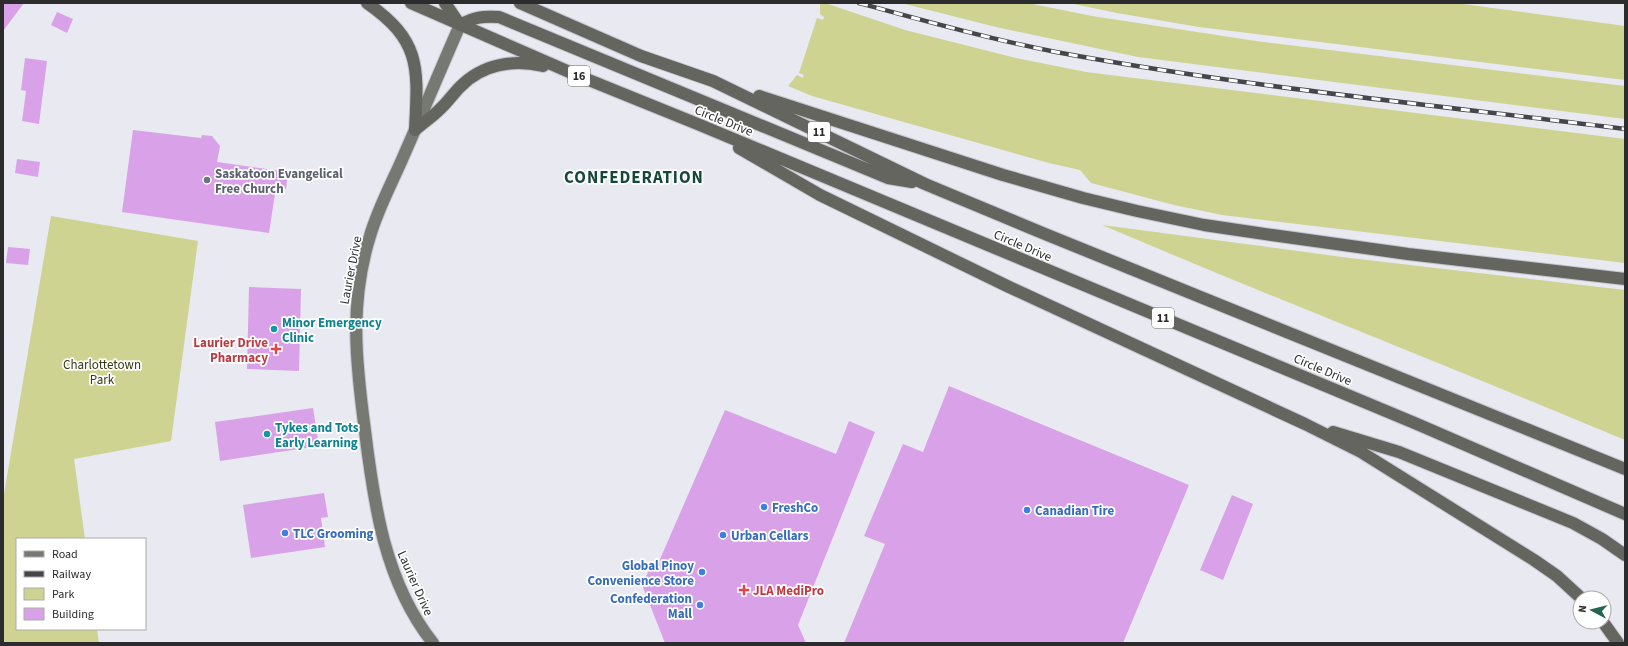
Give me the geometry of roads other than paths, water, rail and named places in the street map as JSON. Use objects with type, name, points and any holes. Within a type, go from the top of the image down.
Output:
[{"type":"highway","points":[[367,3],[388,20],[403,36],[412,52],[416,71],[415,130]]},
{"type":"highway","name":"Circle Drive","points":[[411,3],[574,74],[700,125],[1417,424],[1625,514]]},
{"type":"highway","points":[[446,3],[460,25],[471,19],[485,16],[499,17],[888,178],[925,184]]},
{"type":"highway","name":"Circle Drive","points":[[520,3],[641,56],[712,81],[925,184],[1625,469]]},
{"type":"highway","name":"16","points":[[415,130],[438,111],[461,86],[476,74],[492,66],[511,63],[534,64],[574,74]]},
{"type":"highway","points":[[712,81],[1003,175],[1076,196],[1137,211],[1204,225],[1408,254],[1625,279]]},
{"type":"highway","points":[[700,125],[820,195],[1007,286],[1305,424],[1361,452],[1503,540],[1557,576],[1572,590]]},
{"type":"highway","points":[[1305,424],[1399,452],[1573,523],[1602,539],[1625,555]]},
{"type":"highway","points":[[1609,630],[1618,643]]},
{"type":"main road","name":"Laurier Drive","points":[[433,643],[423,630],[410,608],[392,568],[383,539],[370,472],[356,358],[355,327],[357,299],[370,236],[460,25]]},
{"type":"railway","points":[[859,3],[1007,41],[1056,52],[1127,64],[1340,95],[1625,129]]},
{"type":"place","name":"Saskatoon Evangelical Free Church","points":[[207,180]]},
{"type":"place","name":"Minor Emergency Clinic","points":[[274,329]]},
{"type":"place","name":"Laurier Drive Pharmacy","points":[[276,349]]},
{"type":"place","name":"Tykes and Tots Early Learning","points":[[267,434]]},
{"type":"place","name":"FreshCo","points":[[764,507]]},
{"type":"place","name":"Canadian Tire","points":[[1027,510]]},
{"type":"place","name":"TLC Grooming","points":[[285,533]]},
{"type":"place","name":"Urban Cellars","points":[[723,535]]},
{"type":"place","name":"Global Pinoy Convenience Store","points":[[702,572]]},
{"type":"place","name":"JLA MediPro","points":[[744,590]]},
{"type":"place","name":"Confederation Mall","points":[[700,605]]},
{"type":"district","name":"CONFEDERATION","points":[[634,177]]},
{"type":"park label","name":"Charlottetown Park","points":[[102,372]]}]
